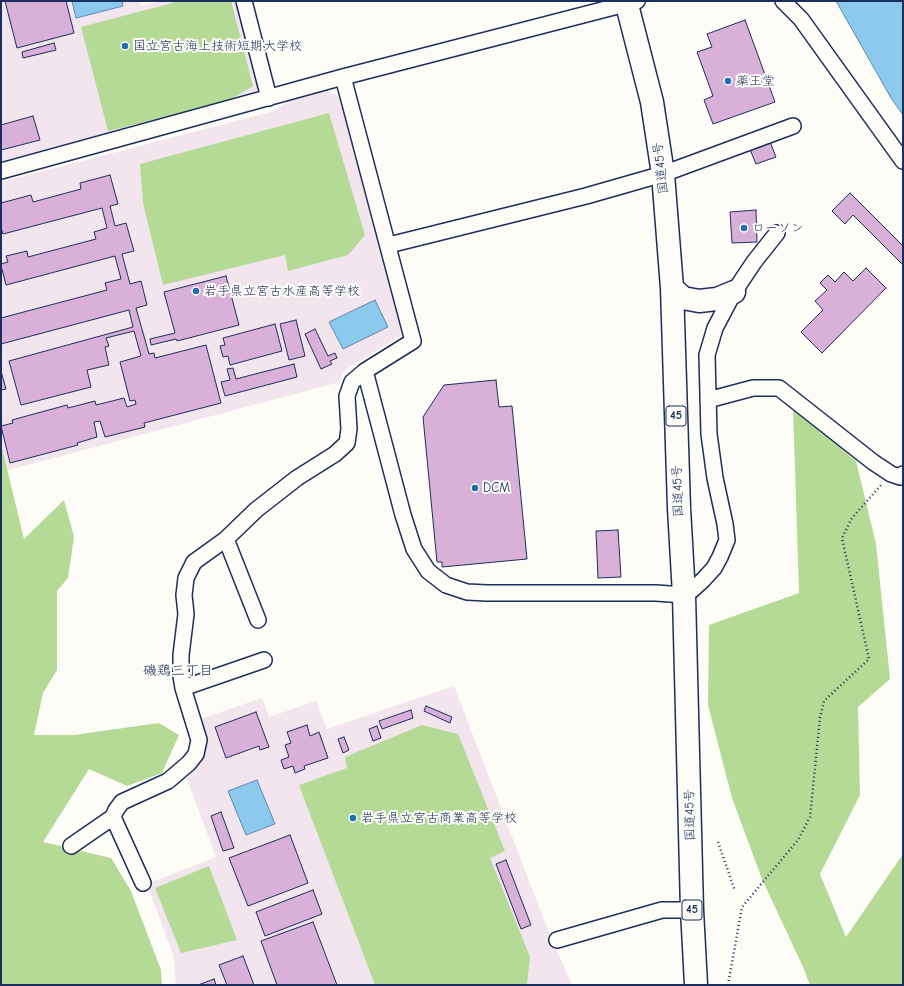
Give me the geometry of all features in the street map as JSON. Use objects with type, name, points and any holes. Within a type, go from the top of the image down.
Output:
[{"type":"highway","name":"国道45号","points":[[630,2],[652,102],[663,174],[672,288],[679,508],[684,595],[692,910],[696,985]]},
{"type":"highway","points":[[672,288],[683,298],[699,301],[716,299],[734,292]]},
{"type":"street","points":[[244,1],[269,98]]},
{"type":"street","points":[[783,1],[801,19],[903,161]]},
{"type":"street","points":[[1,171],[344,77],[630,2]]},
{"type":"street","points":[[71,846],[112,817],[122,802],[168,781],[189,763],[196,754],[198,740],[181,676],[181,655],[186,614],[184,595],[186,578],[194,562],[226,539],[275,494],[296,478],[335,454],[347,443],[349,429],[348,396],[352,382],[365,371],[413,341],[344,77]]},
{"type":"street","points":[[388,245],[586,196],[663,174],[792,126]]},
{"type":"street","points":[[365,371],[403,515],[414,549],[428,571],[446,586],[467,592],[487,593],[656,593],[684,595],[692,590],[714,568],[727,540],[715,478],[709,434],[707,355],[715,328],[734,292],[754,262],[778,233]]},
{"type":"street","points":[[708,400],[753,388],[779,388],[873,462],[897,474]]},
{"type":"street","points":[[226,539],[258,620]]},
{"type":"street","points":[[183,688],[264,660]]},
{"type":"street","points":[[112,817],[143,883]]},
{"type":"street","points":[[557,940],[662,910],[692,910]]},
{"type":"path","points":[[728,985],[742,907],[798,840],[810,817],[820,718],[824,701],[869,659],[842,538],[852,518],[897,474]]},
{"type":"path","points":[[718,842],[735,891]]},
{"type":"shaded area","name":"国立宮古海上技術短期大学校","points":[[1,1],[139,1],[141,6],[160,1],[237,1],[259,86],[253,95],[1,164]]},
{"type":"shaded area","name":"岩手県立宮古水産高等学校","points":[[324,88],[341,98],[402,335],[344,371],[340,382],[1,472],[1,182],[274,111],[295,97]]},
{"type":"shaded area","name":"岩手県立宮古商業高等学校","points":[[454,686],[550,935],[572,985],[176,985],[173,955],[147,884],[216,857],[187,779],[206,746],[200,719],[262,698],[269,717],[316,701],[327,729]]},
{"type":"green space","points":[[180,1],[231,1],[253,86],[226,102],[108,131],[81,27]]},
{"type":"green space","points":[[329,113],[365,235],[348,255],[288,271],[285,255],[163,285],[143,203],[140,164]]},
{"type":"green space","points":[[793,407],[856,461],[876,544],[890,679],[858,707],[860,795],[820,874],[846,937],[903,854],[903,985],[810,985],[762,879],[732,798],[708,705],[709,625],[799,593]]},
{"type":"green space","points":[[1,444],[24,539],[64,500],[74,537],[68,578],[57,591],[57,670],[43,693],[34,735],[74,735],[159,723],[179,735],[162,773],[127,786],[89,769],[43,842],[111,858],[131,891],[161,970],[162,985],[1,985]]},
{"type":"green space","points":[[422,725],[458,734],[505,851],[490,858],[530,957],[527,985],[375,985],[299,785],[347,768],[345,757]]},
{"type":"green space","points":[[209,866],[237,940],[181,953],[155,888]]},
{"type":"water","points":[[72,1],[122,1],[123,6],[76,18]]},
{"type":"water","points":[[836,1],[903,1],[903,115],[891,98]]},
{"type":"water","points":[[375,300],[388,327],[343,349],[329,322]]},
{"type":"water","points":[[257,780],[275,824],[246,835],[228,791]]},
{"type":"building","points":[[5,1],[66,1],[74,33],[17,48]]},
{"type":"building","points":[[745,20],[775,102],[713,124],[704,100],[713,96],[697,52],[712,47],[707,34]]},
{"type":"building","points":[[54,43],[56,50],[23,58],[22,52]]},
{"type":"building","points":[[33,116],[40,140],[1,150],[1,125]]},
{"type":"building","points":[[769,139],[776,157],[756,164],[749,147]]},
{"type":"building","points":[[110,175],[118,204],[110,206],[115,226],[126,223],[134,251],[122,254],[130,284],[141,281],[147,305],[136,308],[149,354],[154,353],[155,358],[206,345],[221,403],[144,423],[145,427],[105,437],[100,421],[94,422],[97,437],[77,443],[78,445],[10,463],[1,426],[13,423],[12,420],[67,405],[68,408],[95,401],[96,405],[124,398],[127,407],[136,404],[135,400],[130,401],[120,362],[141,356],[134,331],[106,338],[109,346],[105,347],[109,365],[87,370],[91,387],[21,405],[9,361],[133,327],[129,310],[1,344],[1,318],[107,290],[105,283],[121,279],[115,256],[6,285],[2,269],[1,270],[1,264],[8,262],[6,256],[27,251],[28,257],[96,239],[94,232],[107,228],[102,208],[3,234],[1,228],[1,203],[31,195],[33,202],[81,189],[80,183]]},
{"type":"building","points":[[850,193],[903,246],[903,265],[853,215],[845,224],[832,211]]},
{"type":"building","points":[[756,210],[757,242],[732,243],[730,212]]},
{"type":"building","points":[[866,268],[886,288],[822,353],[801,332],[823,310],[815,301],[827,290],[820,283],[828,275],[835,282],[844,272],[853,281]]},
{"type":"building","points":[[226,276],[239,325],[177,341],[176,339],[151,345],[150,339],[175,333],[164,292]]},
{"type":"building","points":[[296,320],[305,356],[289,360],[280,324]]},
{"type":"building","points":[[275,324],[282,351],[230,365],[228,356],[223,357],[220,346],[225,345],[223,338]]},
{"type":"building","points":[[315,329],[328,356],[335,353],[337,358],[330,361],[332,364],[321,369],[305,334]]},
{"type":"building","points":[[294,364],[297,377],[225,396],[221,382],[230,380],[227,369],[233,368],[236,379]]},
{"type":"building","points":[[1,371],[6,389],[1,390]]},
{"type":"building","name":"DCM","points":[[496,380],[499,407],[512,406],[527,559],[442,567],[442,562],[437,562],[423,417],[444,385]]},
{"type":"building","points":[[618,530],[621,577],[598,578],[596,531]]},
{"type":"building","points":[[426,706],[452,717],[450,723],[424,711]]},
{"type":"building","points":[[411,710],[413,718],[382,729],[379,721]]},
{"type":"building","points":[[256,712],[269,747],[260,750],[259,746],[226,758],[215,727]]},
{"type":"building","points":[[307,725],[310,736],[319,732],[328,758],[304,766],[305,769],[295,773],[293,766],[284,769],[281,760],[289,757],[285,745],[291,743],[287,732]]},
{"type":"building","points":[[377,726],[381,738],[373,741],[369,729]]},
{"type":"building","points":[[344,737],[349,750],[343,753],[338,739]]},
{"type":"building","points":[[221,812],[234,848],[223,851],[211,816]]},
{"type":"building","points":[[290,835],[308,883],[248,906],[229,858]]},
{"type":"building","points":[[506,860],[531,925],[521,929],[496,864]]},
{"type":"building","points":[[313,890],[322,914],[265,936],[256,912]]},
{"type":"building","points":[[313,922],[337,985],[277,985],[261,941]]},
{"type":"building","points":[[243,956],[254,985],[227,985],[219,965]]},
{"type":"building","points":[[214,979],[216,985],[198,985]]},
{"type":"place","name":"国立宮古海上技術短期大学校","points":[[125,46]]},
{"type":"place","name":"薬王堂","points":[[728,81]]},
{"type":"place","name":"ローソン","points":[[744,228]]},
{"type":"place","name":"岩手県立宮古水産高等学校","points":[[196,291]]},
{"type":"place","name":"DCM","points":[[475,488]]},
{"type":"place","name":"岩手県立宮古商業高等学校","points":[[353,818]]},
{"type":"district","name":"磯鶏三丁目","points":[[178,671]]}]
